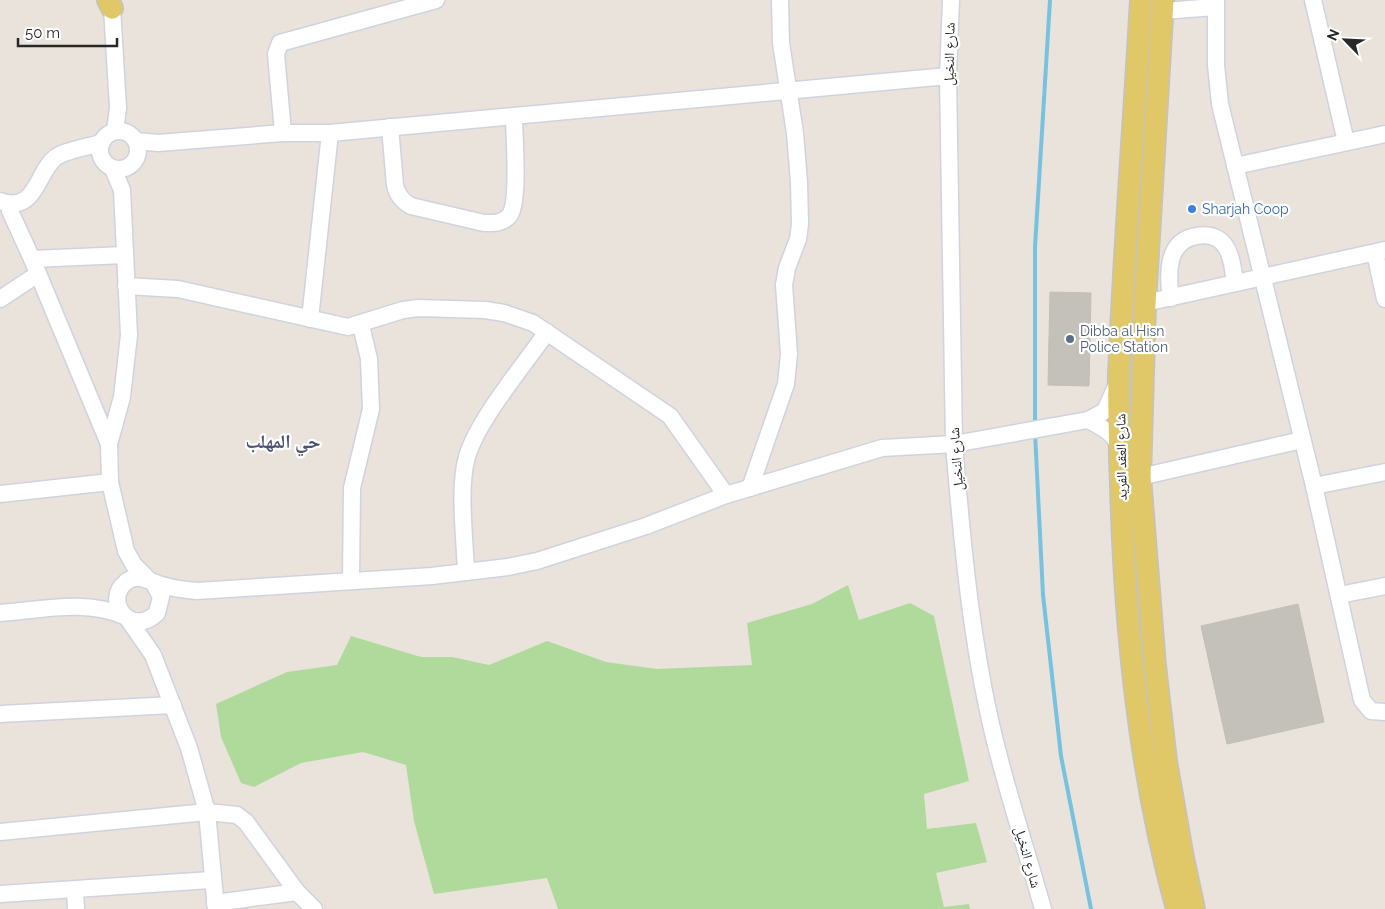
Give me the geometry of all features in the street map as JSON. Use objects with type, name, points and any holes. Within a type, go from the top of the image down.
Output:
[{"type":"main road","name":"شارع العقد الفريد","points":[[1141,0],[1119,378],[1123,558],[1133,669],[1146,768],[1161,852],[1177,909]]},
{"type":"main road","name":"شارع العقد الفريد","points":[[1162,6],[1145,303],[1140,477],[1155,666],[1166,761],[1182,858],[1194,909]]},
{"type":"street","points":[[283,133],[276,54],[280,43],[436,0]]},
{"type":"street","points":[[750,488],[780,404],[788,368],[788,322],[784,285],[787,268],[798,239],[800,199],[782,42],[780,0]]},
{"type":"street","name":"شارع النخيل","points":[[951,0],[948,76],[954,444],[965,562],[990,717],[1043,909]]},
{"type":"street","points":[[1313,0],[1346,142]]},
{"type":"street","points":[[112,3],[118,108],[129,144],[122,190],[129,335],[122,397],[109,444],[110,482],[126,551],[134,565],[160,591],[158,611],[152,633],[153,655]]},
{"type":"street","points":[[1162,6],[1216,4],[1218,90],[1314,486],[1363,704],[1371,711],[1385,712]]},
{"type":"street","points":[[129,144],[120,170],[113,169],[103,162],[100,149],[109,134],[129,144],[283,133],[330,133],[948,76]]},
{"type":"street","points":[[390,127],[396,192],[404,202],[420,208],[494,223],[502,222],[510,216],[515,199],[514,116]]},
{"type":"street","points":[[310,319],[330,133]]},
{"type":"street","points":[[1235,166],[1385,134]]},
{"type":"street","points":[[100,149],[78,151],[58,156],[51,162],[35,191],[18,203],[5,206],[35,266],[109,444]]},
{"type":"street","points":[[113,169],[122,190]]},
{"type":"street","points":[[1171,298],[1169,286],[1172,256],[1174,248],[1185,238],[1203,235],[1213,236],[1222,242],[1231,260],[1235,283]]},
{"type":"street","points":[[1145,303],[1380,251],[1385,299]]},
{"type":"street","points":[[0,298],[35,266],[125,256]]},
{"type":"street","points":[[126,286],[178,289],[342,327],[361,325],[403,310],[418,308],[485,310],[504,313],[532,323],[547,332],[670,416],[726,495]]},
{"type":"street","points":[[351,581],[352,488],[371,409],[369,359],[361,325]]},
{"type":"street","points":[[466,572],[464,478],[466,459],[482,426],[547,332]]},
{"type":"street","points":[[88,606],[112,596],[131,579],[150,581],[172,588],[197,591],[466,572],[537,562],[646,526],[726,495],[882,448],[954,444],[1088,420],[1104,411],[1114,395],[1119,378]]},
{"type":"street","points":[[1088,420],[1111,434],[1118,442],[1120,456]]},
{"type":"street","points":[[1140,477],[1302,440]]},
{"type":"street","points":[[1314,486],[1385,472]]},
{"type":"street","points":[[0,494],[110,482]]},
{"type":"street","points":[[126,551],[117,603],[153,655],[190,748],[207,812],[211,880],[215,906],[297,892]]},
{"type":"street","points":[[1339,595],[1385,586]]},
{"type":"street","points":[[0,613],[88,606],[108,610],[126,618],[142,622],[175,599],[197,591]]},
{"type":"street","points":[[0,714],[174,705]]},
{"type":"street","points":[[0,832],[207,812],[237,815],[246,822],[297,892],[314,909]]},
{"type":"street","points":[[0,894],[211,880]]},
{"type":"street","points":[[75,890],[76,909]]},
{"type":"green space","points":[[848,585],[859,620],[910,603],[934,616],[969,781],[924,794],[927,829],[976,823],[987,862],[936,873],[944,907],[969,904],[970,909],[558,909],[547,878],[434,894],[414,821],[406,765],[363,752],[301,763],[254,787],[241,783],[221,737],[216,704],[287,672],[337,665],[351,636],[421,657],[452,657],[489,665],[547,641],[606,662],[657,669],[752,665],[747,623],[812,604]]},
{"type":"building","name":"Dibba al Hisn Police Station","points":[[1050,292],[1091,293],[1089,386],[1048,385]]},
{"type":"building","points":[[1298,604],[1324,722],[1227,744],[1201,626]]},
{"type":"waterway","points":[[1035,426],[1035,247],[1050,0]]},
{"type":"waterway","points":[[1035,433],[1043,595],[1061,756],[1091,909]]},
{"type":"place","name":"Sharjah Coop","points":[[1192,209]]},
{"type":"place","name":"Dibba al Hisn Police Station","points":[[1070,339]]},
{"type":"district","name":"حي المهلب","points":[[283,441]]}]
